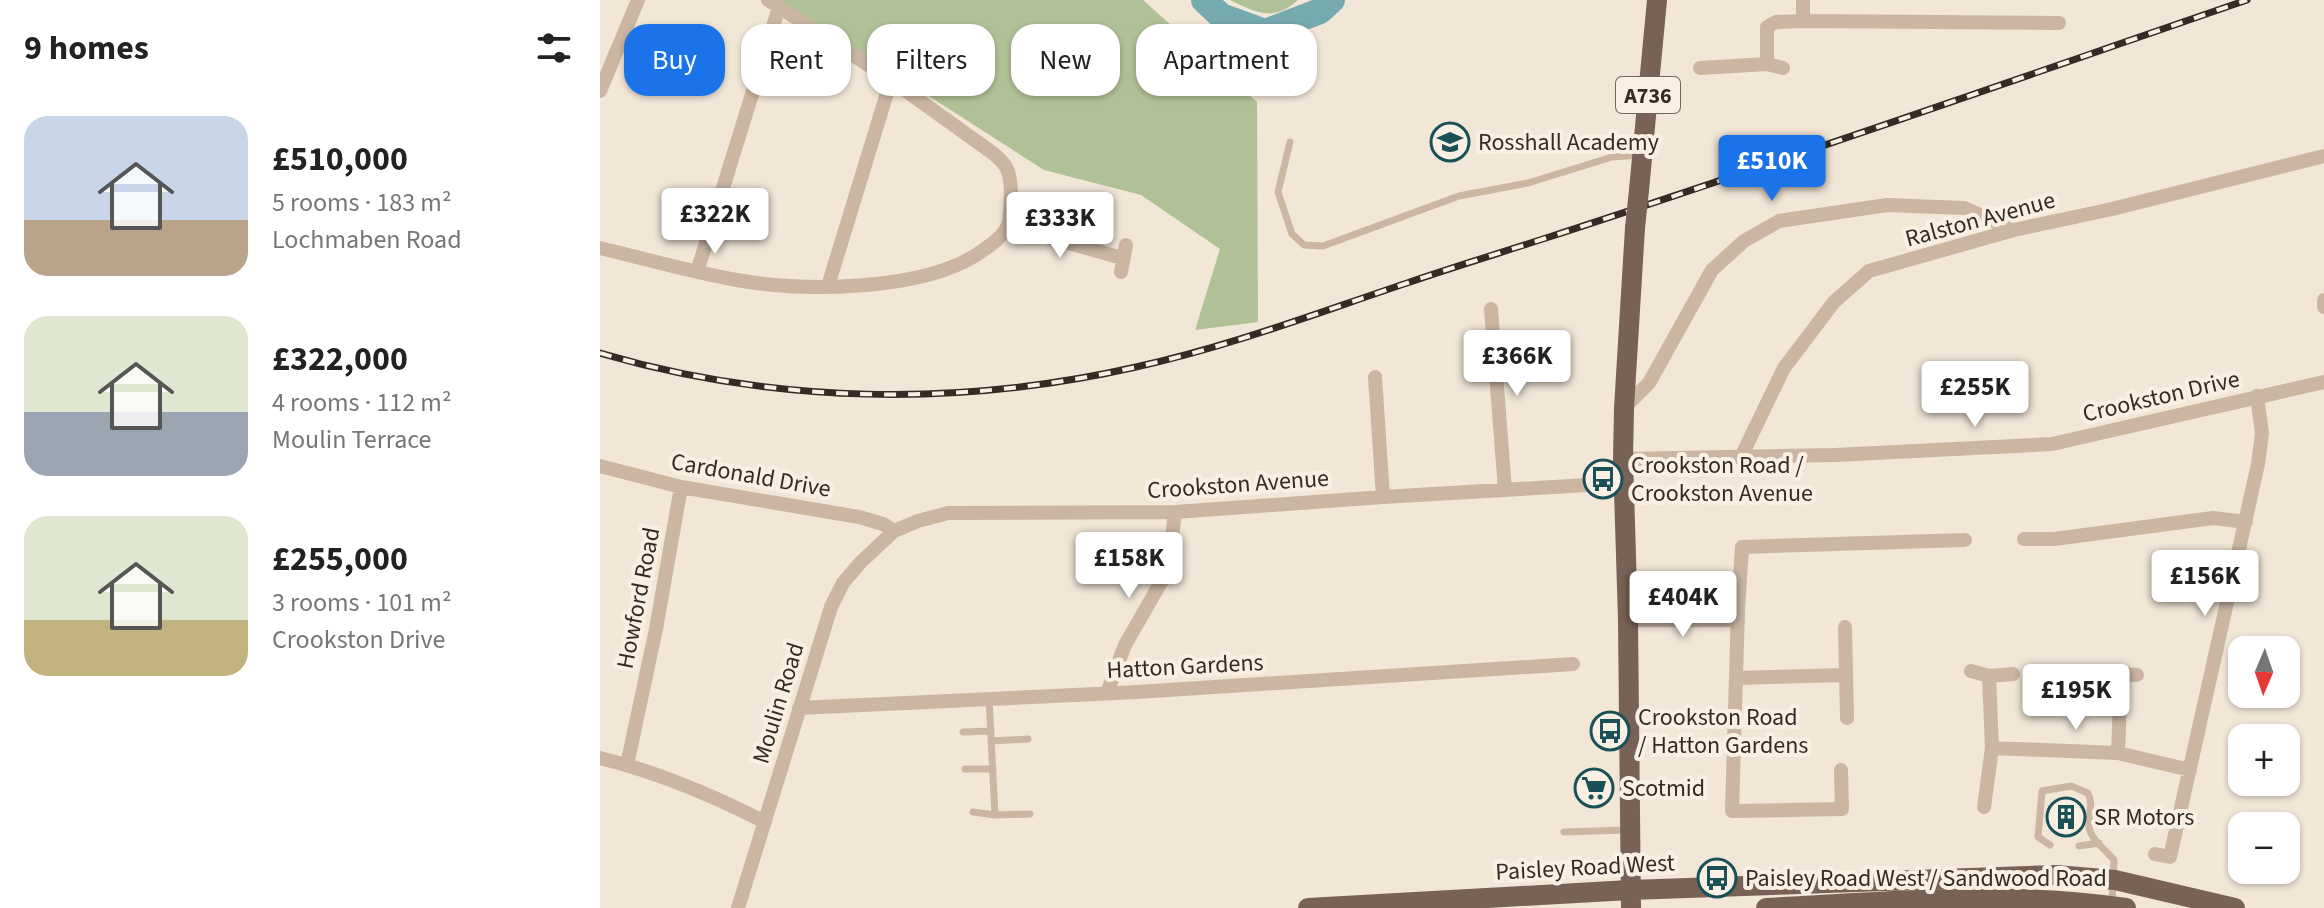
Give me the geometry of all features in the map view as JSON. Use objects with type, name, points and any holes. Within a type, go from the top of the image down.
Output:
[{"type":"main road","name":"A736","points":[[1631,899],[1624,408],[1635,228],[1657,0]]},
{"type":"main road","name":"Paisley Road West","points":[[1308,908],[1631,899],[2000,877],[2079,876],[2110,879],[2235,908]]},
{"type":"main road","points":[[2000,877],[2001,899]]},
{"type":"main road","points":[[1766,908],[2001,899],[2047,899],[2119,907]]},
{"type":"street","points":[[600,91],[638,0]]},
{"type":"street","points":[[1803,0],[1803,21]]},
{"type":"street","points":[[697,272],[773,4],[867,65]]},
{"type":"street","points":[[1767,64],[1767,27],[1776,22],[2059,23]]},
{"type":"street","points":[[1700,68],[1767,64],[1783,68]]},
{"type":"street","points":[[828,286],[886,96]]},
{"type":"street","points":[[600,248],[740,281],[828,286],[905,281],[963,263],[992,245],[1008,226],[1011,200],[1008,169],[994,154],[913,96]]},
{"type":"street","name":"Ralston Avenue","points":[[1741,457],[1784,368],[1834,302],[1869,271],[2014,230],[2324,156]]},
{"type":"street","points":[[1624,408],[1649,383],[1712,270],[1744,241],[1779,221],[1887,205],[1964,208],[2014,230]]},
{"type":"street","points":[[1008,226],[1123,258]]},
{"type":"street","points":[[2324,300],[2324,307]]},
{"type":"street","points":[[1491,309],[1505,490]]},
{"type":"street","points":[[1375,377],[1383,497]]},
{"type":"street","name":"Crookston Drive","points":[[1623,459],[1835,455],[2052,444],[2324,382]]},
{"type":"street","points":[[2155,854],[2170,857],[2246,522],[2262,433],[2257,396]]},
{"type":"street","name":"Cardonald Drive","points":[[600,466],[681,487],[859,517],[883,524],[894,531]]},
{"type":"street","name":"Crookston Avenue","points":[[894,531],[948,513],[1175,512],[1588,485]]},
{"type":"street","name":"Howford Road","points":[[627,765],[656,629],[681,487]]},
{"type":"street","points":[[1107,693],[1125,645],[1168,570],[1175,512]]},
{"type":"street","points":[[2024,539],[2054,546],[2213,518],[2246,522]]},
{"type":"street","name":"Moulin Road","points":[[738,908],[831,607],[843,583],[894,531]]},
{"type":"street","points":[[1841,770],[1842,809],[1732,811],[1742,547],[1947,548],[1965,540]]},
{"type":"street","points":[[1628,620],[1738,620]]},
{"type":"street","points":[[1845,627],[1847,718]]},
{"type":"street","name":"Hatton Gardens","points":[[799,708],[1107,693],[1573,664]]},
{"type":"street","points":[[1971,671],[1989,676],[2013,674]]},
{"type":"street","points":[[2088,672],[2137,675]]},
{"type":"street","points":[[1737,678],[1846,675]]},
{"type":"street","points":[[2118,753],[2121,675]]},
{"type":"street","points":[[1984,807],[1992,748],[1989,676]]},
{"type":"street","points":[[1992,748],[2118,753],[2190,770]]},
{"type":"street","points":[[600,758],[712,795],[765,822]]},
{"type":"lane","points":[[1290,142],[1278,192],[1292,234],[1304,245],[1323,246],[1459,196],[1528,183],[1612,157],[1642,155]]},
{"type":"lane","points":[[989,698],[995,815]]},
{"type":"lane","points":[[963,732],[991,731]]},
{"type":"lane","points":[[991,741],[1028,739]]},
{"type":"lane","points":[[965,769],[993,769]]},
{"type":"lane","points":[[2050,845],[2038,837],[2042,791],[2071,786],[2088,793],[2092,800],[2089,828],[2114,860],[2110,879],[2119,907]]},
{"type":"lane","points":[[973,812],[1030,814]]},
{"type":"lane","points":[[1564,832],[1630,830]]},
{"type":"lane","points":[[2079,846],[2099,843]]},
{"type":"green space","points":[[779,0],[1143,0],[1170,24],[1136,24],[1136,96],[1250,96],[1257,102],[1258,322],[1195,330],[1220,249],[1141,195],[1044,170],[929,96],[995,96],[995,24],[867,24],[867,56],[851,46],[851,24],[816,24]]},
{"type":"green space","points":[[1230,0],[1298,0],[1281,11],[1265,13]]},
{"type":"waterway","points":[[1204,0],[1221,16],[1265,32],[1320,11],[1332,0]]},
{"type":"railway","points":[[600,353],[666,370],[732,382],[867,394],[935,394],[1002,389],[1136,367],[1272,329],[1722,180],[2247,0]]},
{"type":"place","name":"Rosshall Academy","points":[[1450,142]]},
{"type":"place","name":"Crookston Road / Crookston Avenue","points":[[1603,479]]},
{"type":"place","name":"Crookston Road / Hatton Gardens","points":[[1610,731]]},
{"type":"place","name":"Scotmid","points":[[1594,788]]},
{"type":"place","name":"SR Motors","points":[[2066,817]]},
{"type":"place","name":"Paisley Road West / Sandwood Road","points":[[1717,878]]}]
